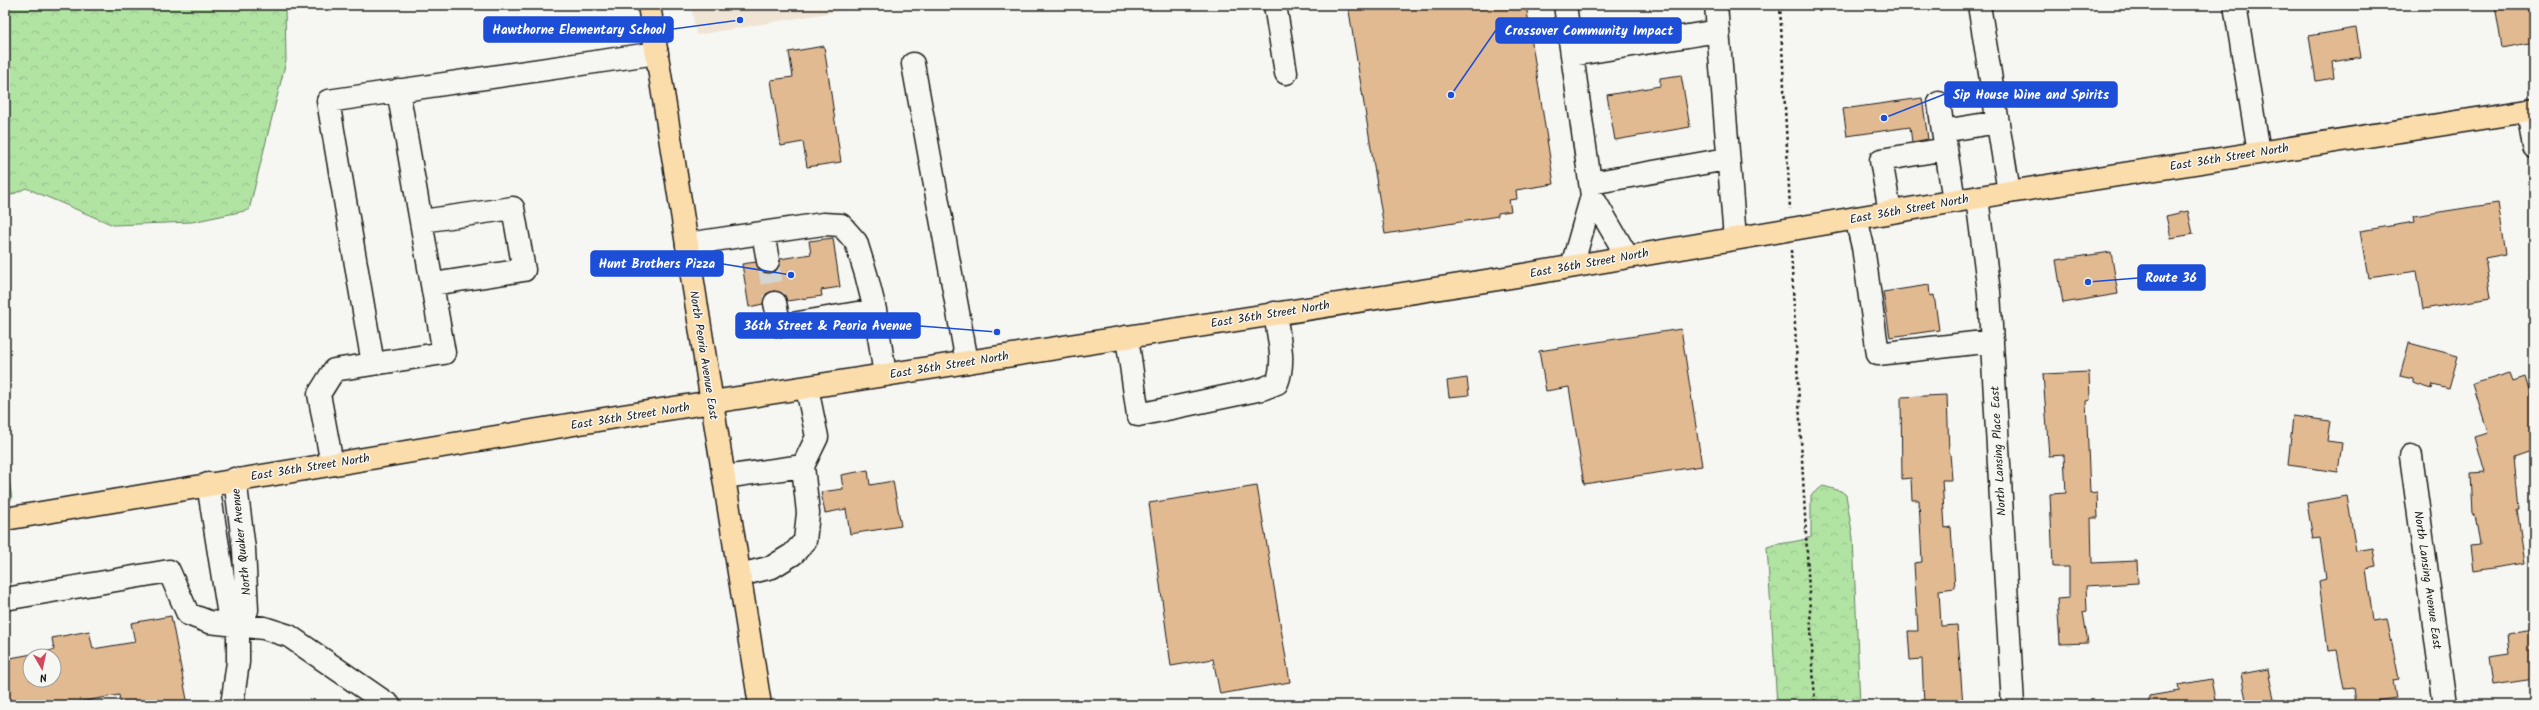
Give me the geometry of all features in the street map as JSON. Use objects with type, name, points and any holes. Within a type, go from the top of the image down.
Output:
[{"type":"main road","name":"North Peoria Avenue East","points":[[649,5],[760,705]]},
{"type":"main road","name":"East 36th Street North","points":[[5,519],[234,479],[1275,314],[1572,266],[1954,201],[2531,110]]},
{"type":"street","points":[[1275,5],[1286,73]]},
{"type":"street","points":[[1565,5],[1592,189],[1627,256]]},
{"type":"street","points":[[1716,5],[1727,159],[1735,238]]},
{"type":"street","points":[[1980,5],[2010,192]]},
{"type":"street","points":[[2235,5],[2259,152]]},
{"type":"street","points":[[1572,55],[1718,31]]},
{"type":"street","points":[[373,364],[328,101],[657,52]]},
{"type":"street","points":[[913,64],[967,362]]},
{"type":"street","points":[[332,464],[319,394],[334,370],[444,353],[398,90]]},
{"type":"street","points":[[1939,103],[1954,201]]},
{"type":"street","points":[[2531,110],[2534,147]]},
{"type":"street","points":[[1890,212],[1881,160],[1998,122]]},
{"type":"street","points":[[1592,189],[1727,159]]},
{"type":"street","points":[[1572,266],[1592,189]]},
{"type":"street","name":"North Lansing Place East","points":[[1977,198],[1989,292],[2013,705]]},
{"type":"street","points":[[422,221],[513,208],[524,270],[433,284]]},
{"type":"street","points":[[1856,218],[1863,247],[1878,354],[1992,341]]},
{"type":"street","points":[[687,244],[823,224],[841,225],[856,242],[875,310],[885,375]]},
{"type":"street","points":[[763,233],[768,260]]},
{"type":"street","points":[[775,303],[780,326],[875,310]]},
{"type":"street","points":[[1127,337],[1138,415],[1262,390],[1277,383],[1282,371],[1281,353],[1275,314]]},
{"type":"street","points":[[740,575],[772,567],[793,554],[806,540],[808,513],[802,466],[817,437],[807,388]]},
{"type":"street","name":"North Lansing Avenue East","points":[[2411,456],[2445,705]]},
{"type":"street","points":[[724,477],[802,466]]},
{"type":"street","name":"North Quaker Avenue","points":[[232,705],[238,662],[238,626],[247,610],[244,549],[234,479]]},
{"type":"street","name":"North Quaker Avenue","points":[[208,484],[228,609],[238,626]]},
{"type":"street","points":[[5,599],[169,571],[188,614],[209,622],[264,628],[289,636],[389,705]]},
{"type":"path","points":[[1780,5],[1815,705]]},
{"type":"shaded area","points":[[691,5],[876,5],[696,35]]},
{"type":"green space","points":[[5,5],[285,5],[286,61],[249,210],[192,222],[113,225],[26,188],[5,198]]},
{"type":"green space","points":[[5,456],[12,499],[5,500]]},
{"type":"green space","points":[[1823,486],[1841,491],[1846,495],[1853,538],[1860,705],[1777,705],[1767,547],[1811,537],[1811,495]]},
{"type":"building","points":[[1348,5],[1526,5],[1554,184],[1516,190],[1517,199],[1509,200],[1511,211],[1498,213],[1498,216],[1385,234]]},
{"type":"building","points":[[2495,5],[2534,5],[2534,42],[2502,48]]},
{"type":"building","points":[[2356,28],[2361,57],[2332,62],[2334,78],[2316,81],[2309,36]]},
{"type":"building","points":[[824,46],[841,162],[807,167],[803,142],[781,146],[771,80],[793,77],[789,52]]},
{"type":"building","points":[[1681,75],[1690,127],[1615,140],[1607,95],[1660,86],[1660,78]]},
{"type":"building","points":[[1922,98],[1928,139],[1912,142],[1910,127],[1847,136],[1843,109]]},
{"type":"building","points":[[2498,203],[2506,254],[2485,258],[2491,298],[2423,309],[2417,271],[2368,278],[2360,231],[2415,222],[2414,216]]},
{"type":"building","points":[[2188,211],[2193,234],[2171,238],[2166,216]]},
{"type":"building","points":[[833,238],[840,287],[821,290],[822,296],[787,301],[784,294],[773,291],[766,294],[763,304],[749,307],[742,264],[756,262],[759,269],[771,273],[780,266],[780,259],[811,254],[809,241]]},
{"type":"building","points":[[2111,252],[2118,294],[2063,303],[2056,260]]},
{"type":"building","points":[[1929,285],[1930,296],[1934,295],[1939,330],[1890,337],[1883,292]]},
{"type":"building","points":[[1681,329],[1702,466],[1584,484],[1569,387],[1546,391],[1539,351]]},
{"type":"building","points":[[2409,343],[2458,356],[2449,389],[2433,385],[2432,389],[2413,383],[2413,379],[2400,376]]},
{"type":"building","points":[[2089,372],[2090,400],[2086,401],[2090,493],[2097,492],[2098,518],[2091,518],[2092,563],[2137,561],[2138,583],[2086,586],[2087,611],[2083,612],[2088,643],[2060,644],[2057,599],[2069,598],[2069,567],[2053,567],[2050,494],[2066,493],[2064,455],[2049,456],[2043,374]]},
{"type":"building","points":[[2510,373],[2513,381],[2525,377],[2534,408],[2534,451],[2514,458],[2519,509],[2517,509],[2525,563],[2474,571],[2471,546],[2480,545],[2475,514],[2473,514],[2471,473],[2485,472],[2475,437],[2488,433],[2473,384]]},
{"type":"building","points":[[1467,378],[1469,395],[1449,397],[1447,381]]},
{"type":"building","points":[[1947,395],[1949,453],[1952,480],[1942,480],[1945,528],[1951,527],[1955,588],[1939,590],[1941,626],[1957,625],[1963,705],[1924,705],[1922,659],[1910,660],[1908,631],[1918,631],[1914,563],[1922,562],[1919,500],[1912,500],[1911,478],[1902,479],[1901,397]]},
{"type":"building","points":[[2293,416],[2330,421],[2327,441],[2342,443],[2338,472],[2288,465]]},
{"type":"building","points":[[868,470],[870,485],[893,481],[901,526],[850,534],[846,509],[825,513],[821,492],[843,489],[841,475]]},
{"type":"building","points":[[1257,486],[1290,682],[1220,694],[1213,659],[1171,666],[1149,503]]},
{"type":"building","points":[[2347,496],[2356,551],[2373,548],[2376,567],[2366,569],[2373,621],[2387,619],[2399,679],[2393,680],[2396,698],[2355,704],[2353,688],[2344,689],[2337,650],[2328,651],[2319,581],[2326,579],[2320,538],[2313,539],[2307,503]]},
{"type":"building","points":[[171,616],[188,705],[121,705],[119,695],[79,702],[80,705],[5,705],[5,659],[22,656],[22,688],[62,688],[62,648],[54,648],[52,638],[89,631],[93,649],[135,642],[131,623]]},
{"type":"building","points":[[2534,629],[2534,679],[2493,685],[2489,657],[2509,654],[2507,633]]},
{"type":"building","points":[[2268,669],[2275,705],[2247,705],[2241,674]]},
{"type":"building","points":[[2211,679],[2216,705],[2149,705],[2149,696],[2179,691],[2178,685]]},
{"type":"tunnel","points":[[768,261],[775,303]]},
{"type":"place","name":"Hawthorne Elementary School","points":[[740,20]]},
{"type":"place","name":"Crossover Community Impact","points":[[1451,95]]},
{"type":"place","name":"Sip House Wine and Spirits","points":[[1884,118]]},
{"type":"place","name":"Hunt Brothers Pizza","points":[[791,275]]},
{"type":"place","name":"Route 36","points":[[2088,282]]},
{"type":"place","name":"36th Street & Peoria Avenue","points":[[997,332]]}]
